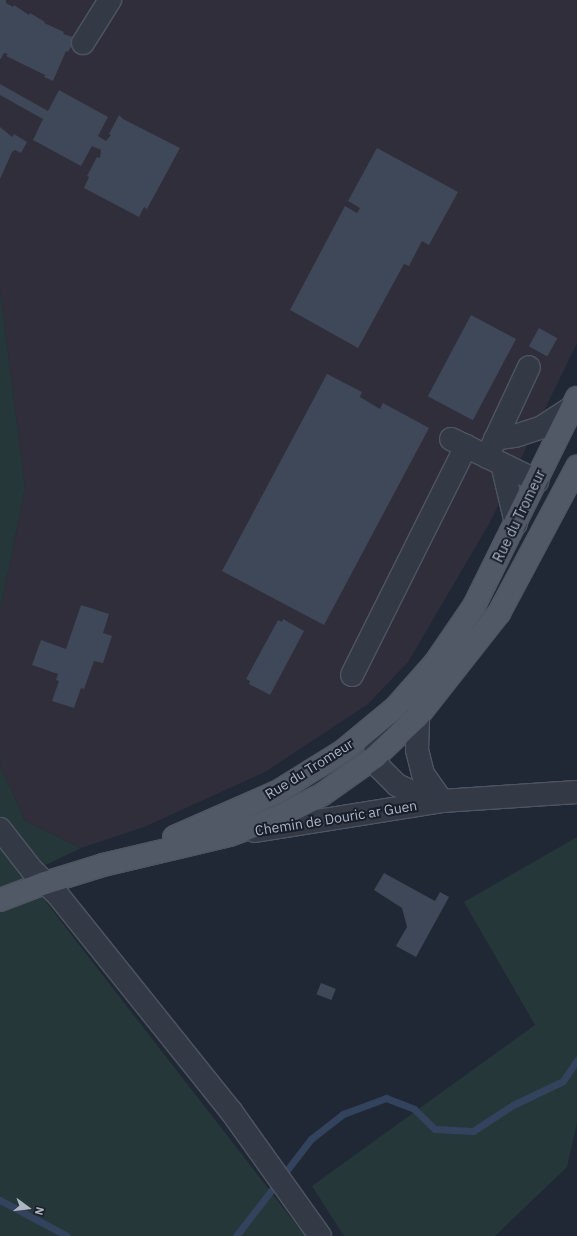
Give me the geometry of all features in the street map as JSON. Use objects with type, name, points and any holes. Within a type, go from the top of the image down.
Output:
[{"type":"main road","name":"Rue du Tromeur","points":[[0,900],[45,883],[103,865],[218,820],[277,792],[343,751],[394,708],[435,663],[474,606],[536,482],[573,414]]},
{"type":"main road","name":"Rue du Tromeur","points":[[103,865],[230,836],[281,816],[323,794],[375,757],[418,716],[499,613],[577,467]]},
{"type":"main road","points":[[536,482],[563,495]]},
{"type":"street","points":[[83,44],[110,0]]},
{"type":"street","points":[[516,523],[495,453],[529,367]]},
{"type":"street","points":[[495,453],[516,436],[573,414]]},
{"type":"street","points":[[352,675],[458,443],[495,453],[536,482]]},
{"type":"street","points":[[343,751],[361,752],[375,757],[377,734],[394,721],[425,689],[447,660],[462,637],[474,606]]},
{"type":"street","name":"Chemin de Douric ar Guen","points":[[418,716],[417,750],[423,774],[442,801]]},
{"type":"street","name":"Chemin de Douric ar Guen","points":[[375,757],[380,768],[397,784],[418,795],[442,801]]},
{"type":"street","name":"Chemin de Douric ar Guen","points":[[230,836],[442,801],[577,792]]},
{"type":"street","points":[[0,829],[45,883],[57,894],[231,1111],[320,1236]]},
{"type":"shaded area","points":[[0,0],[577,0],[577,343],[489,524],[408,662],[368,704],[265,772],[144,827],[81,848],[25,821],[1,768],[0,758],[0,611],[25,488],[0,290]]},
{"type":"shaded area","points":[[0,290],[25,488],[0,611]]},
{"type":"shaded area","points":[[0,758],[1,768],[25,821],[81,848],[25,875],[305,1236],[0,1236]]},
{"type":"shaded area","points":[[577,837],[577,1123],[567,1167],[495,1236],[344,1236],[312,1186],[535,1025],[464,902]]},
{"type":"building","points":[[0,0],[6,0],[6,3],[13,7],[14,5],[29,15],[30,13],[45,22],[44,23],[64,32],[63,34],[76,38],[68,52],[66,51],[53,81],[44,77],[45,75],[6,56],[8,54],[4,53],[0,60]]},
{"type":"building","points":[[0,84],[48,111],[59,90],[108,117],[98,136],[106,141],[111,135],[109,134],[119,115],[123,119],[180,148],[147,209],[144,207],[139,217],[84,188],[89,177],[87,176],[97,157],[100,158],[101,150],[92,146],[81,166],[33,140],[43,119],[0,95]]},
{"type":"building","points":[[0,127],[12,137],[14,134],[27,142],[21,153],[15,150],[12,152],[0,179]]},
{"type":"building","points":[[377,148],[458,192],[429,245],[422,241],[409,266],[404,264],[358,348],[290,310],[345,206],[357,213],[360,208],[348,201]]},
{"type":"building","points":[[471,315],[516,339],[473,420],[428,396]]},
{"type":"building","points":[[539,328],[557,338],[547,357],[529,346]]},
{"type":"building","points":[[327,374],[362,392],[360,397],[380,409],[383,403],[429,428],[324,625],[222,571]]},
{"type":"building","points":[[81,605],[109,614],[103,633],[112,636],[103,663],[94,661],[84,689],[81,688],[74,708],[52,701],[59,681],[56,680],[58,674],[32,665],[41,640],[66,649]]},
{"type":"building","points":[[283,619],[304,631],[270,695],[249,684],[250,681],[246,679],[278,620],[282,622]]},
{"type":"building","points":[[384,873],[435,901],[440,892],[449,897],[416,957],[396,946],[407,927],[402,908],[374,890]]},
{"type":"building","points":[[321,983],[336,989],[331,1000],[317,994]]},
{"type":"waterway","points":[[236,1236],[311,1139],[343,1114],[386,1098],[414,1109],[435,1129],[473,1131],[513,1105],[563,1081],[577,1060]]},
{"type":"waterway","points":[[0,1200],[67,1236]]}]
